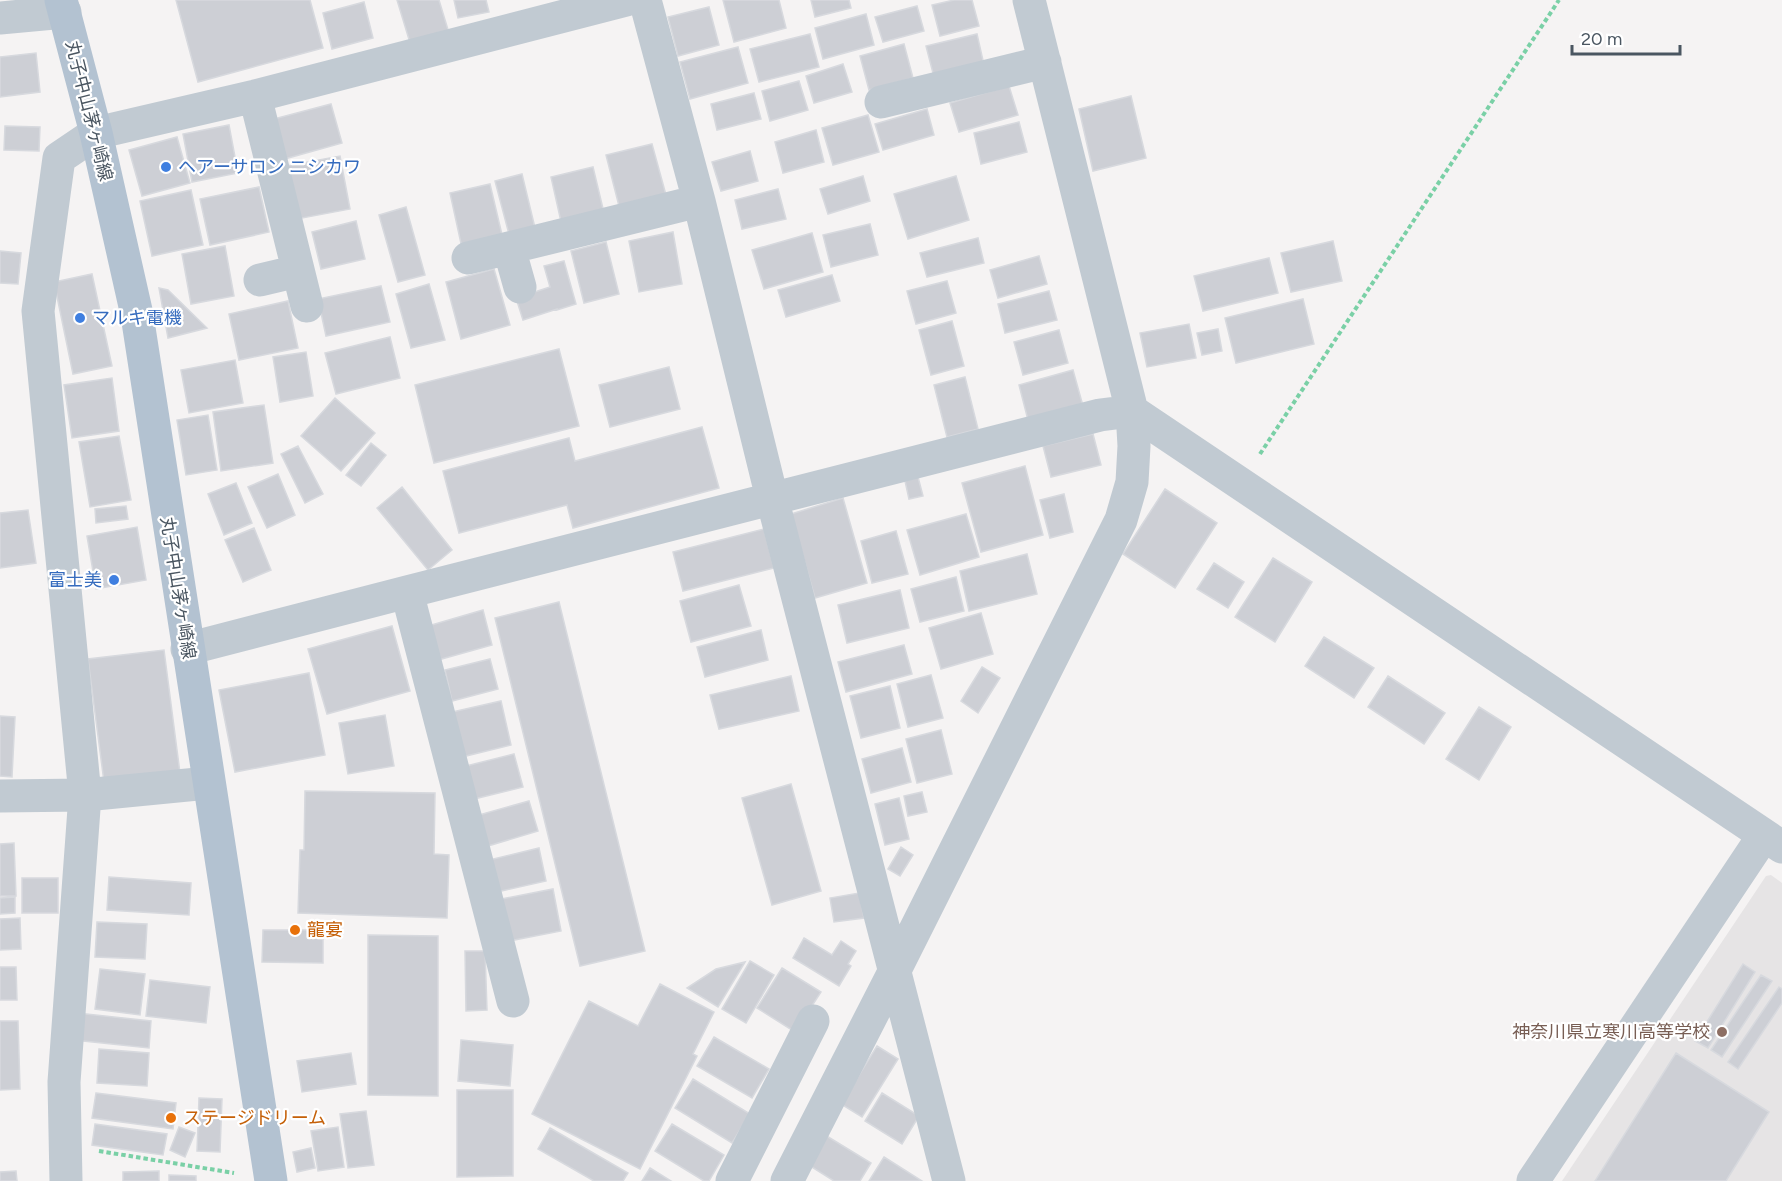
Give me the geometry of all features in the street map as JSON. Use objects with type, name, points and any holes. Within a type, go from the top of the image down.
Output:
[{"type":"main road","name":"丸子中山茅ヶ崎線","points":[[63,6],[96,133],[137,315],[208,783],[276,1180]]},
{"type":"street","points":[[66,1181],[64,1082],[85,795],[38,311],[59,158],[96,133],[255,96],[626,0]]},
{"type":"street","points":[[645,0],[699,201],[772,498],[949,1181]]},
{"type":"street","points":[[787,1181],[1121,520],[1132,482],[1134,446],[1118,413],[1031,65],[1029,0]]},
{"type":"street","points":[[0,18],[63,6]]},
{"type":"street","points":[[881,102],[1031,65]]},
{"type":"street","points":[[255,96],[307,306]]},
{"type":"street","points":[[468,258],[699,201]]},
{"type":"street","points":[[509,248],[520,287]]},
{"type":"street","points":[[260,280],[298,271]]},
{"type":"street","points":[[187,649],[772,498],[1118,413],[1240,485],[1773,841],[1533,1181]]},
{"type":"street","points":[[406,592],[513,1001]]},
{"type":"street","points":[[0,796],[85,795],[208,783]]},
{"type":"street","points":[[732,1181],[813,1021]]},
{"type":"path","points":[[1240,485],[1559,0]]},
{"type":"path","points":[[65,1146],[276,1180]]},
{"type":"shaded area","name":"神奈川県立寒川高等学校","points":[[1771,875],[1782,883],[1782,1181],[1562,1181],[1766,876]]},
{"type":"building","points":[[176,0],[310,0],[323,48],[198,82]]},
{"type":"building","points":[[397,0],[439,0],[449,33],[411,46]]},
{"type":"building","points":[[454,0],[486,0],[489,12],[458,18]]},
{"type":"building","points":[[723,0],[779,0],[786,28],[734,42]]},
{"type":"building","points":[[811,0],[849,0],[851,8],[815,17]]},
{"type":"building","points":[[954,0],[972,0],[979,26],[940,36],[932,5]]},
{"type":"building","points":[[364,2],[373,38],[332,49],[323,13]]},
{"type":"building","points":[[917,6],[924,31],[883,42],[875,17]]},
{"type":"building","points":[[709,7],[719,45],[678,56],[668,17]]},
{"type":"building","points":[[866,14],[874,45],[823,59],[815,28]]},
{"type":"building","points":[[810,34],[819,67],[759,82],[750,49]]},
{"type":"building","points":[[977,34],[984,65],[934,77],[926,46]]},
{"type":"building","points":[[904,44],[913,78],[869,90],[860,56]]},
{"type":"building","points":[[738,47],[748,83],[690,99],[680,62]]},
{"type":"building","points":[[36,53],[40,92],[0,97],[0,57]]},
{"type":"building","points":[[843,64],[852,92],[814,103],[806,76]]},
{"type":"building","points":[[799,81],[808,110],[770,121],[762,91]]},
{"type":"building","points":[[1009,86],[1018,115],[959,132],[950,103]]},
{"type":"building","points":[[754,93],[761,119],[717,130],[711,104]]},
{"type":"building","points":[[1131,96],[1146,158],[1093,171],[1079,109]]},
{"type":"building","points":[[331,104],[342,143],[281,160],[270,120]]},
{"type":"building","points":[[927,109],[934,135],[883,150],[875,124]]},
{"type":"building","points":[[868,115],[879,152],[833,165],[822,128]]},
{"type":"building","points":[[1019,122],[1027,152],[981,164],[974,133]]},
{"type":"building","points":[[229,125],[238,173],[192,182],[183,134]]},
{"type":"building","points":[[5,126],[40,127],[39,151],[4,150]]},
{"type":"building","points":[[816,130],[824,162],[783,173],[775,142]]},
{"type":"building","points":[[177,137],[190,183],[142,196],[129,150]]},
{"type":"building","points":[[652,144],[666,195],[619,206],[606,155]]},
{"type":"building","points":[[750,151],[758,181],[721,191],[712,162]]},
{"type":"building","points":[[340,156],[350,209],[297,219],[286,166]]},
{"type":"building","points":[[593,167],[605,217],[562,226],[551,177]]},
{"type":"building","points":[[522,174],[536,232],[510,238],[495,181]]},
{"type":"building","points":[[863,176],[870,201],[828,214],[820,189]]},
{"type":"building","points":[[956,176],[969,220],[908,239],[894,194]]},
{"type":"building","points":[[490,184],[503,239],[462,248],[450,193]]},
{"type":"building","points":[[259,187],[269,232],[210,245],[200,199]]},
{"type":"building","points":[[778,189],[786,219],[742,229],[735,200]]},
{"type":"building","points":[[191,190],[203,245],[152,256],[140,201]]},
{"type":"building","points":[[406,207],[425,275],[398,282],[379,215]]},
{"type":"building","points":[[356,221],[365,259],[321,269],[312,232]]},
{"type":"building","points":[[870,224],[878,255],[831,267],[823,235]]},
{"type":"building","points":[[673,232],[682,284],[639,292],[629,241]]},
{"type":"building","points":[[812,233],[823,272],[764,289],[752,250]]},
{"type":"building","points":[[978,238],[984,263],[927,277],[920,253]]},
{"type":"building","points":[[1333,241],[1342,281],[1291,292],[1281,253]]},
{"type":"building","points":[[606,242],[619,294],[584,303],[571,251]]},
{"type":"building","points":[[225,246],[234,296],[191,304],[182,254]]},
{"type":"building","points":[[0,251],[21,253],[18,284],[0,283]]},
{"type":"building","points":[[1039,256],[1047,284],[998,298],[990,270]]},
{"type":"building","points":[[1269,258],[1278,293],[1203,311],[1194,276]]},
{"type":"building","points":[[564,261],[576,304],[523,320],[516,298],[550,287],[544,266]]},
{"type":"building","points":[[494,269],[510,325],[461,339],[446,282]]},
{"type":"building","points":[[92,274],[112,366],[73,374],[54,282]]},
{"type":"building","points":[[832,275],[840,301],[786,317],[778,290]]},
{"type":"building","points":[[947,281],[956,313],[916,324],[907,291]]},
{"type":"building","points":[[429,284],[445,340],[411,348],[396,294]]},
{"type":"building","points":[[381,286],[390,322],[326,336],[318,299]]},
{"type":"building","points":[[159,288],[168,290],[207,328],[168,338]]},
{"type":"building","points":[[1049,291],[1057,320],[1005,333],[998,304]]},
{"type":"building","points":[[1303,299],[1314,344],[1236,363],[1225,318]]},
{"type":"building","points":[[288,301],[298,348],[239,360],[229,314]]},
{"type":"building","points":[[952,321],[964,366],[931,375],[919,330]]},
{"type":"building","points":[[1189,324],[1196,358],[1147,367],[1140,333]]},
{"type":"building","points":[[1218,329],[1222,351],[1202,355],[1197,333]]},
{"type":"building","points":[[1059,330],[1068,363],[1023,375],[1014,342]]},
{"type":"building","points":[[390,337],[400,378],[336,394],[325,353]]},
{"type":"building","points":[[559,349],[579,426],[434,463],[415,385]]},
{"type":"building","points":[[306,352],[313,396],[280,402],[273,357]]},
{"type":"building","points":[[235,360],[243,403],[189,413],[181,370]]},
{"type":"building","points":[[669,367],[680,409],[610,427],[599,385]]},
{"type":"building","points":[[1073,370],[1083,406],[1028,420],[1019,385]]},
{"type":"building","points":[[965,377],[978,429],[947,437],[934,385]]},
{"type":"building","points":[[112,378],[119,431],[72,438],[64,385]]},
{"type":"building","points":[[335,398],[375,433],[341,471],[301,436]]},
{"type":"building","points":[[264,405],[273,463],[221,471],[213,412]]},
{"type":"building","points":[[208,415],[217,470],[186,475],[177,420]]},
{"type":"building","points":[[702,427],[719,488],[573,528],[567,505],[459,533],[443,471],[569,438],[575,461]]},
{"type":"building","points":[[1093,434],[1101,465],[1051,477],[1043,446]]},
{"type":"building","points":[[119,436],[131,500],[90,507],[79,442]]},
{"type":"building","points":[[371,443],[386,455],[361,486],[346,475]]},
{"type":"building","points":[[298,446],[323,494],[305,503],[281,454]]},
{"type":"building","points":[[1025,466],[1043,535],[981,552],[962,483]]},
{"type":"building","points":[[278,474],[295,515],[267,528],[248,487]]},
{"type":"building","points":[[918,477],[923,496],[909,499],[905,481]]},
{"type":"building","points":[[236,483],[252,523],[224,535],[208,494]]},
{"type":"building","points":[[402,487],[452,550],[428,570],[377,508]]},
{"type":"building","points":[[1165,489],[1217,523],[1175,588],[1123,554]]},
{"type":"building","points":[[1064,494],[1073,532],[1050,538],[1040,500]]},
{"type":"building","points":[[843,498],[867,583],[815,598],[791,514]]},
{"type":"building","points":[[126,506],[128,519],[96,523],[95,509]]},
{"type":"building","points":[[28,510],[36,563],[0,568],[0,513]]},
{"type":"building","points":[[966,514],[979,557],[920,575],[907,530]]},
{"type":"building","points":[[137,527],[146,580],[96,589],[87,536]]},
{"type":"building","points":[[254,528],[271,570],[243,582],[225,540]]},
{"type":"building","points":[[764,529],[774,568],[683,591],[673,552]]},
{"type":"building","points":[[896,531],[908,574],[872,583],[861,541]]},
{"type":"building","points":[[1027,554],[1037,594],[969,611],[960,571]]},
{"type":"building","points":[[1273,558],[1312,582],[1275,642],[1235,617]]},
{"type":"building","points":[[1214,563],[1244,582],[1228,608],[1197,589]]},
{"type":"building","points":[[956,577],[964,611],[920,622],[911,589]]},
{"type":"building","points":[[739,585],[751,626],[691,642],[680,601]]},
{"type":"building","points":[[900,590],[909,628],[847,643],[838,605]]},
{"type":"building","points":[[559,602],[645,951],[580,966],[495,618]]},
{"type":"building","points":[[483,610],[492,645],[438,660],[428,626]]},
{"type":"building","points":[[981,613],[993,654],[941,669],[929,628]]},
{"type":"building","points":[[392,626],[410,691],[327,714],[308,649]]},
{"type":"building","points":[[761,630],[768,660],[705,677],[697,647]]},
{"type":"building","points":[[1324,637],[1374,668],[1354,698],[1305,666]]},
{"type":"building","points":[[904,645],[912,674],[846,692],[838,662]]},
{"type":"building","points":[[164,650],[180,773],[104,782],[88,659]]},
{"type":"building","points":[[490,659],[498,689],[452,701],[445,670]]},
{"type":"building","points":[[982,667],[1000,678],[978,713],[961,701]]},
{"type":"building","points":[[309,673],[325,755],[235,772],[219,690]]},
{"type":"building","points":[[931,675],[943,718],[908,727],[897,684]]},
{"type":"building","points":[[791,676],[799,711],[719,729],[710,695]]},
{"type":"building","points":[[1388,676],[1445,713],[1424,744],[1368,707]]},
{"type":"building","points":[[890,686],[900,728],[861,738],[850,696]]},
{"type":"building","points":[[501,701],[511,745],[462,757],[452,712]]},
{"type":"building","points":[[1479,707],[1511,727],[1479,780],[1446,759]]},
{"type":"building","points":[[385,715],[394,766],[348,774],[339,723]]},
{"type":"building","points":[[0,716],[15,717],[12,777],[0,776]]},
{"type":"building","points":[[941,730],[952,774],[917,783],[906,739]]},
{"type":"building","points":[[902,748],[911,782],[871,793],[862,759]]},
{"type":"building","points":[[514,754],[523,787],[474,799],[466,766]]},
{"type":"building","points":[[791,784],[821,891],[772,905],[742,798]]},
{"type":"building","points":[[305,791],[435,793],[434,854],[449,855],[447,918],[298,913],[300,850],[304,850]]},
{"type":"building","points":[[922,792],[927,812],[908,816],[904,796]]},
{"type":"building","points":[[899,798],[909,839],[885,845],[875,804]]},
{"type":"building","points":[[529,801],[538,831],[488,846],[479,815]]},
{"type":"building","points":[[14,843],[16,896],[0,896],[0,844]]},
{"type":"building","points":[[901,847],[913,855],[900,876],[888,869]]},
{"type":"building","points":[[539,848],[546,881],[497,892],[489,860]]},
{"type":"building","points":[[109,877],[191,883],[189,915],[107,910]]},
{"type":"building","points":[[22,878],[58,878],[58,913],[22,913]]},
{"type":"building","points":[[553,889],[561,931],[509,941],[501,899]]},
{"type":"building","points":[[859,893],[864,918],[834,922],[830,898]]},
{"type":"building","points":[[15,897],[15,913],[0,914],[0,898]]},
{"type":"building","points":[[20,918],[21,949],[0,950],[0,919]]},
{"type":"building","points":[[97,922],[147,924],[145,959],[95,957]]},
{"type":"building","points":[[263,930],[323,930],[323,963],[262,962]]},
{"type":"building","points":[[368,935],[438,936],[438,1096],[368,1095]]},
{"type":"building","points":[[804,938],[832,955],[841,941],[856,951],[848,964],[851,966],[839,986],[793,958]]},
{"type":"building","points":[[465,951],[485,951],[487,1010],[466,1011]]},
{"type":"building","points":[[750,961],[774,975],[746,1023],[722,1009]]},
{"type":"building","points":[[745,962],[718,1007],[687,988],[716,969]]},
{"type":"building","points":[[1743,964],[1755,972],[1708,1048],[1695,1041]]},
{"type":"building","points":[[0,967],[16,967],[17,1000],[0,1000]]},
{"type":"building","points":[[782,968],[821,992],[795,1032],[757,1008]]},
{"type":"building","points":[[100,969],[145,974],[140,1015],[95,1009]]},
{"type":"building","points":[[1761,975],[1772,981],[1722,1057],[1711,1050]]},
{"type":"building","points":[[150,980],[210,987],[206,1023],[146,1016]]},
{"type":"building","points":[[660,984],[714,1012],[693,1054],[697,1056],[640,1169],[532,1114],[589,1001],[638,1026]]},
{"type":"building","points":[[1779,987],[1782,989],[1782,1003],[1738,1069],[1728,1062]]},
{"type":"building","points":[[77,1013],[151,1021],[149,1048],[74,1040]]},
{"type":"building","points":[[0,1021],[18,1021],[20,1089],[0,1090]]},
{"type":"building","points":[[714,1037],[769,1069],[752,1098],[697,1066]]},
{"type":"building","points":[[461,1040],[513,1045],[510,1086],[458,1081]]},
{"type":"building","points":[[877,1046],[898,1059],[862,1117],[841,1104]]},
{"type":"building","points":[[99,1049],[149,1053],[147,1086],[97,1083]]},
{"type":"building","points":[[351,1053],[356,1084],[302,1092],[297,1061]]},
{"type":"building","points":[[1676,1053],[1769,1112],[1726,1181],[1595,1181]]},
{"type":"building","points":[[693,1079],[750,1114],[732,1143],[675,1108]]},
{"type":"building","points":[[457,1090],[513,1090],[513,1176],[457,1177]]},
{"type":"building","points":[[96,1093],[176,1103],[173,1129],[92,1118]]},
{"type":"building","points":[[882,1093],[919,1116],[902,1144],[865,1121]]},
{"type":"building","points":[[199,1098],[222,1099],[220,1152],[197,1151]]},
{"type":"building","points":[[366,1111],[374,1165],[348,1168],[340,1114]]},
{"type":"building","points":[[95,1124],[167,1134],[163,1155],[92,1145]]},
{"type":"building","points":[[672,1124],[724,1155],[709,1181],[704,1181],[655,1151]]},
{"type":"building","points":[[179,1127],[195,1133],[185,1157],[170,1150]]},
{"type":"building","points":[[338,1127],[344,1167],[318,1171],[311,1131]]},
{"type":"building","points":[[550,1128],[628,1173],[623,1181],[594,1181],[538,1149]]},
{"type":"building","points":[[825,1135],[871,1163],[860,1181],[834,1181],[807,1164]]},
{"type":"building","points":[[311,1148],[315,1168],[297,1172],[293,1152]]},
{"type":"building","points":[[884,1157],[922,1181],[869,1181]]},
{"type":"building","points":[[650,1168],[671,1181],[642,1181]]},
{"type":"building","points":[[16,1171],[17,1181],[0,1181],[0,1172]]},
{"type":"building","points":[[159,1171],[159,1181],[123,1181],[123,1172]]},
{"type":"building","points":[[169,1175],[196,1176],[196,1181],[169,1181]]},
{"type":"place","name":"ヘアーサロン ニシカワ","points":[[166,167]]},
{"type":"place","name":"マルキ電機","points":[[80,318]]},
{"type":"place","name":"富士美","points":[[114,580]]},
{"type":"place","name":"龍宴","points":[[295,930]]},
{"type":"place","name":"神奈川県立寒川高等学校","points":[[1722,1032]]},
{"type":"place","name":"ステージドリーム","points":[[171,1118]]}]
